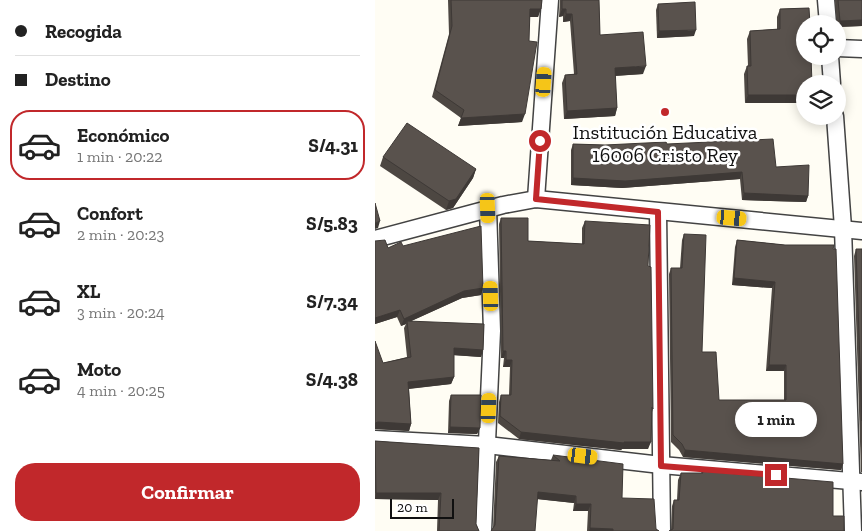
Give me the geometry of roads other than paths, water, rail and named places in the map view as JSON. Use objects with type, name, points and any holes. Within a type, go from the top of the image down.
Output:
[{"type":"street","points":[[536,199],[550,0]]},
{"type":"street","points":[[826,0],[827,15]]},
{"type":"street","points":[[846,48],[862,49]]},
{"type":"street","points":[[836,125],[858,482],[853,531]]},
{"type":"street","points":[[375,239],[488,208],[536,199],[862,231]]},
{"type":"street","points":[[483,531],[492,331],[488,208]]},
{"type":"street","points":[[658,212],[662,531]]},
{"type":"street","points":[[375,439],[487,445],[661,466],[858,482]]},
{"type":"place","name":"Institución Educativa 16006 Cristo Rey","points":[[665,112]]}]
